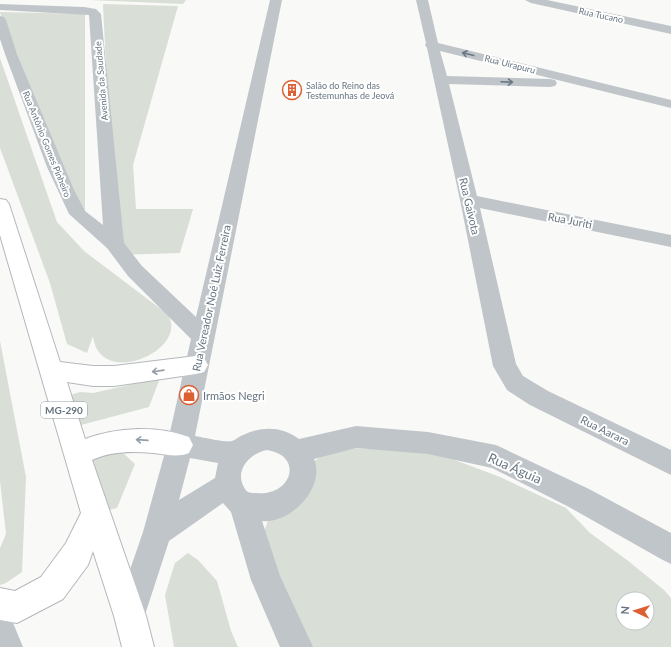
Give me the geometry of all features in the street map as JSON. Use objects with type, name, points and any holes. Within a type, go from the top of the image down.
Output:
[{"type":"highway","name":"MG-290","points":[[0,204],[95,513],[130,616],[138,647]]},
{"type":"highway","points":[[52,370],[93,376],[114,376],[196,365]]},
{"type":"highway","points":[[77,455],[92,447],[117,440],[140,439],[180,445]]},
{"type":"highway","points":[[0,604],[17,607],[52,588],[77,554],[95,513]]},
{"type":"street","points":[[0,7],[84,10],[95,0]]},
{"type":"street","name":"Rua Vereador Noé Luiz Ferreira","points":[[130,616],[157,532],[180,445],[196,365],[276,0]]},
{"type":"street","name":"Rua Gaivota","points":[[422,0],[469,200],[505,366],[515,383],[539,398]]},
{"type":"street","name":"Rua Tucano","points":[[531,0],[671,30]]},
{"type":"street","name":"Avenida da Saudade","points":[[84,10],[92,11],[95,14],[114,244]]},
{"type":"street","name":"Rua Antônio Gomes Pinheiro","points":[[0,20],[11,54],[65,190],[78,214],[114,244],[135,271],[203,337]]},
{"type":"street","name":"Rua Uirapuru","points":[[432,45],[671,104]]},
{"type":"street","name":"Rua Uirapuru","points":[[440,80],[587,84]]},
{"type":"street","name":"Rua Juriti","points":[[469,200],[671,241]]},
{"type":"street","name":"Rua Aarara","points":[[539,398],[671,463]]},
{"type":"street","name":"Rua Águia","points":[[297,451],[356,437],[428,443],[496,456],[580,498],[671,549]]},
{"type":"street","points":[[157,532],[184,513],[236,495],[260,509],[278,506],[293,496],[303,481],[303,465],[297,451],[283,442],[267,439],[249,444],[236,454],[228,469],[236,495],[266,580],[297,647]]},
{"type":"street","points":[[180,445],[236,454]]},
{"type":"street","points":[[0,628],[7,647]]},
{"type":"shaded area","points":[[89,0],[186,0],[183,4]]},
{"type":"shaded area","points":[[103,4],[178,6],[133,165],[136,209],[193,209],[180,253],[115,255]]},
{"type":"shaded area","points":[[0,13],[85,14],[85,219]]},
{"type":"shaded area","points":[[0,58],[57,222],[84,251],[167,314],[170,319],[171,332],[164,343],[153,353],[139,360],[123,362],[109,360],[99,352],[93,336],[87,353],[67,344],[50,283],[0,148]]},
{"type":"shaded area","points":[[0,341],[26,477],[22,572],[6,583],[0,585],[0,548],[6,534],[0,481]]},
{"type":"shaded area","points":[[160,378],[149,407],[81,425],[67,396],[80,392],[93,393]]},
{"type":"shaded area","points":[[348,448],[431,451],[500,477],[566,508],[590,533],[627,560],[664,590],[671,598],[671,647],[302,647],[262,537],[270,515],[303,468],[322,456]]},
{"type":"shaded area","points":[[122,452],[135,464],[117,508],[105,511],[89,458]]},
{"type":"shaded area","points":[[188,553],[198,560],[217,581],[231,631],[238,647],[174,647],[165,595],[175,563]]},
{"type":"place","name":"Salão do Reino das Testemunhas de Jeová","points":[[292,90]]},
{"type":"place","name":"Irmãos Negri","points":[[189,395]]}]
